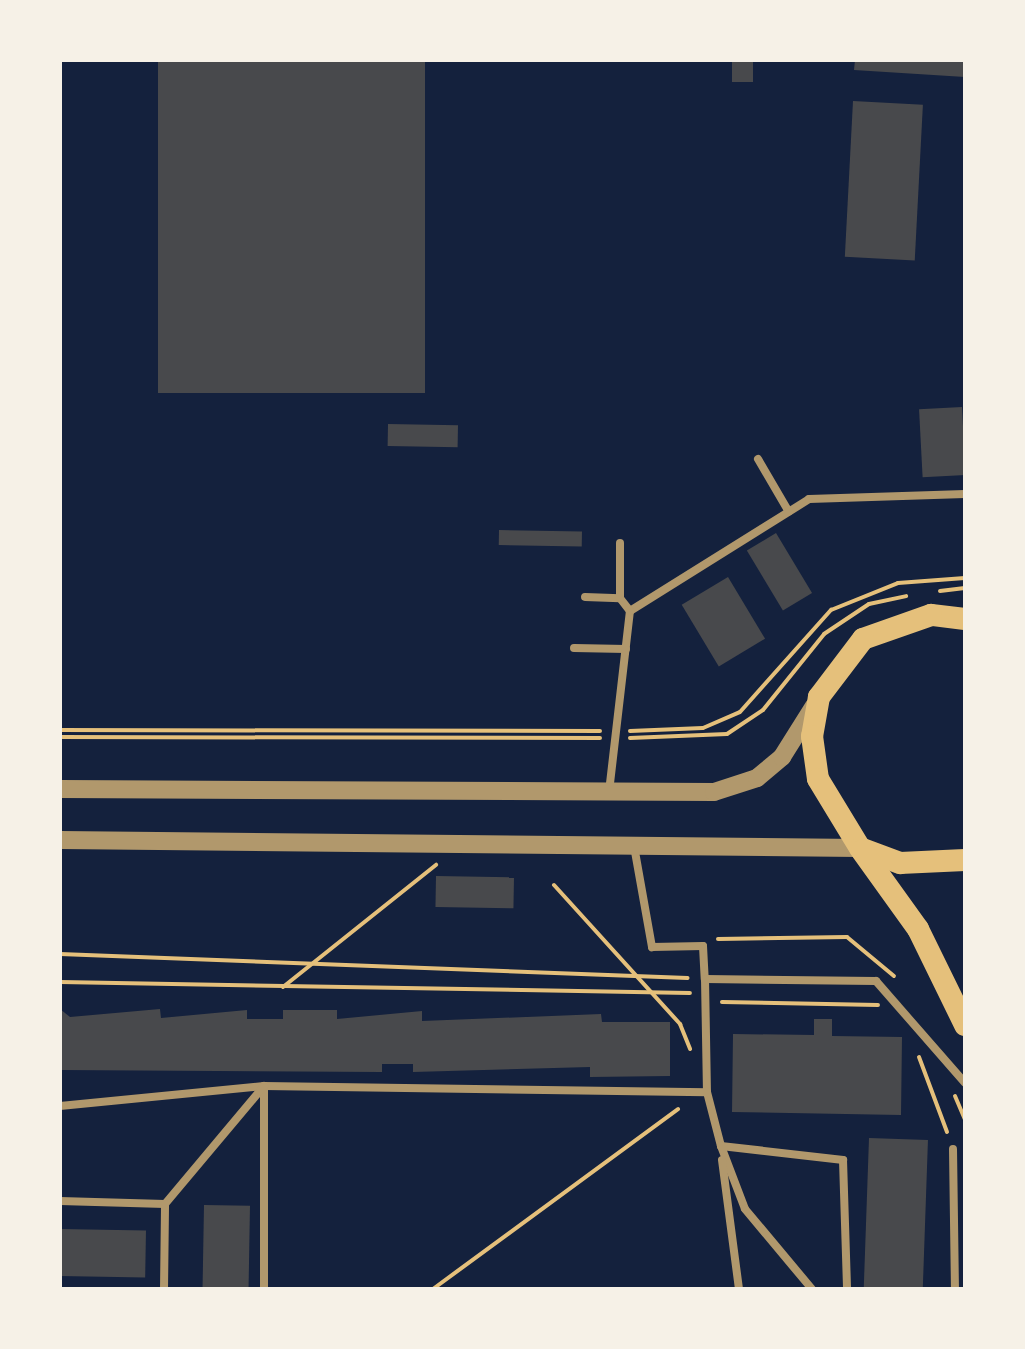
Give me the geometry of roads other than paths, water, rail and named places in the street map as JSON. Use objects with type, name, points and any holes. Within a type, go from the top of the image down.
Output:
[{"type":"main road","points":[[965,618],[931,615],[863,639],[820,697],[812,736],[818,779],[860,848],[918,929],[965,1025]]},
{"type":"main road","points":[[860,848],[900,863],[965,860]]},
{"type":"street","points":[[60,789],[714,792],[757,778],[820,697]]},
{"type":"street","points":[[60,840],[632,842],[860,848]]},
{"type":"lane","points":[[758,460],[789,512]]},
{"type":"lane","points":[[630,611],[810,499],[965,494]]},
{"type":"lane","points":[[609,792],[630,611],[620,598],[620,544]]},
{"type":"lane","points":[[584,598],[620,598]]},
{"type":"lane","points":[[574,648],[626,649]]},
{"type":"lane","points":[[632,842],[652,947],[703,946],[706,1092],[720,1146],[739,1289]]},
{"type":"lane","points":[[705,980],[876,981],[965,1083]]},
{"type":"lane","points":[[60,1106],[264,1086],[706,1092]]},
{"type":"lane","points":[[164,1289],[165,1204],[264,1086]]},
{"type":"lane","points":[[264,1086],[264,1289]]},
{"type":"lane","points":[[720,1146],[746,1209],[812,1289]]},
{"type":"lane","points":[[720,1146],[843,1160],[847,1289]]},
{"type":"lane","points":[[954,1148],[956,1289]]},
{"type":"lane","points":[[60,1200],[165,1204]]}]
